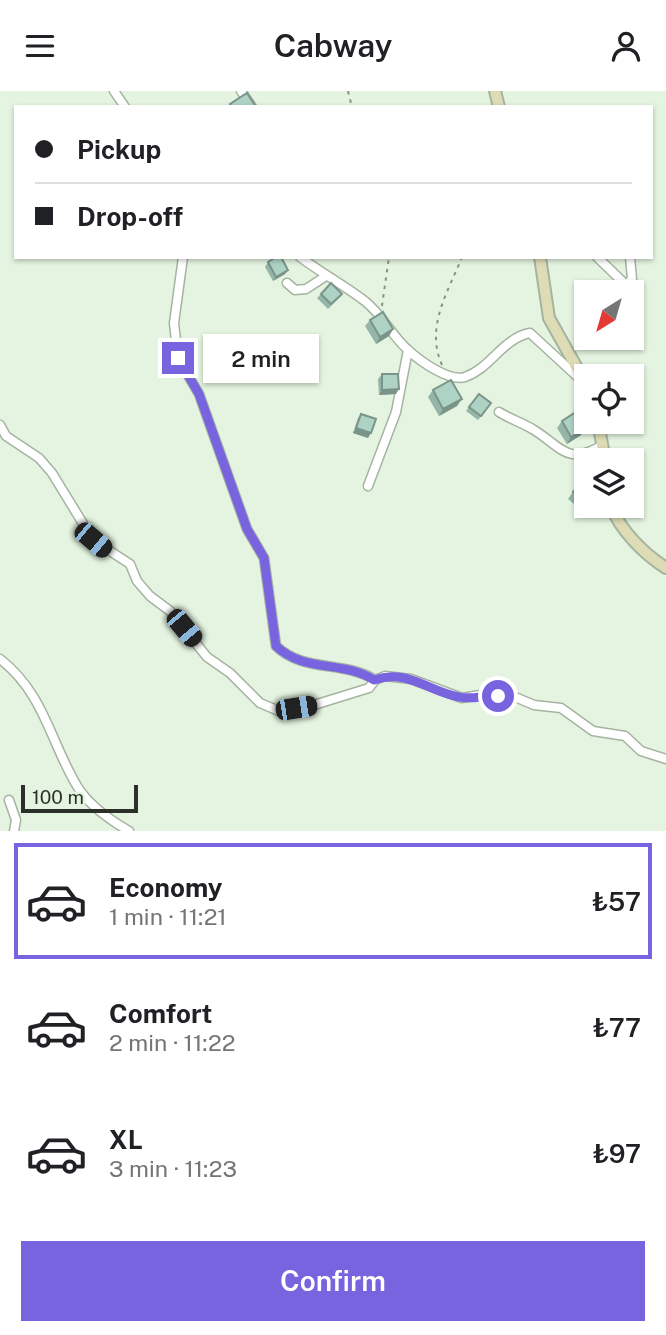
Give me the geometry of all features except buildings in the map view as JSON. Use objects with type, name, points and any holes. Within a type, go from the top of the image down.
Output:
[{"type":"street","points":[[183,259],[174,323],[178,358],[199,394],[247,529],[264,558],[276,646],[285,655],[310,665],[346,667],[374,680]]},
{"type":"street","points":[[303,259],[379,313],[408,350],[446,375],[461,378],[483,369],[510,342],[530,333],[574,373]]},
{"type":"street","points":[[540,259],[549,318],[575,364]]},
{"type":"street","points":[[599,259],[626,285],[632,279],[629,259]]},
{"type":"street","points":[[287,283],[295,290],[306,289],[327,276]]},
{"type":"street","points":[[368,486],[396,412],[408,350]]},
{"type":"street","points":[[499,412],[536,431],[567,454],[583,454],[603,445]]},
{"type":"street","points":[[0,425],[6,436],[39,458],[52,473],[93,540],[130,564],[138,581],[150,596],[170,611],[207,657],[230,673],[260,703],[279,711],[314,705],[369,688],[374,680],[385,676],[411,679],[462,698],[480,695],[515,697],[534,705],[556,706],[575,716],[587,729],[625,736],[641,751],[666,759]]},
{"type":"street","points":[[601,434],[603,448]]},
{"type":"street","points":[[618,518],[645,552],[666,568]]},
{"type":"street","points":[[0,659],[19,674],[52,728],[77,787],[106,818],[129,831]]},
{"type":"street","points":[[9,800],[16,820],[13,831]]},
{"type":"path","points":[[379,313],[384,301],[389,259]]},
{"type":"path","points":[[446,375],[437,354],[435,331],[461,259]]},
{"type":"route","points":[[178,358],[199,394],[247,529],[264,558],[276,646],[285,655],[310,665],[346,667],[374,680],[385,676],[411,679],[462,698],[498,696]]}]
